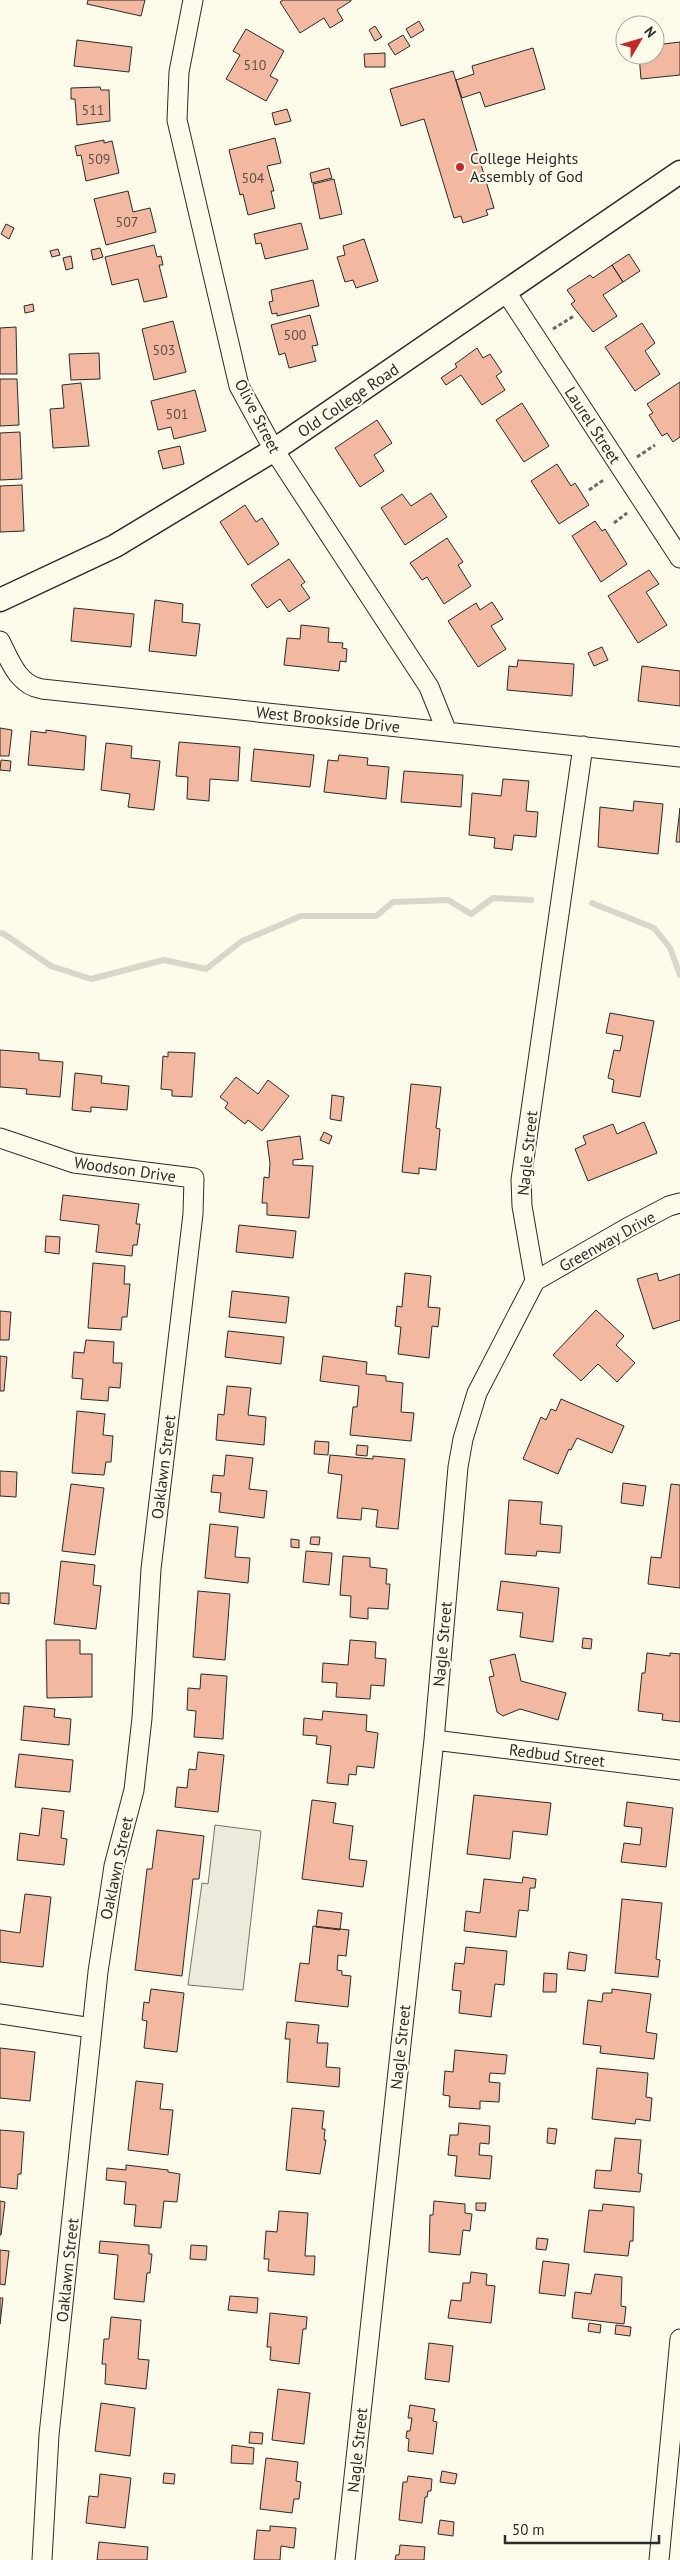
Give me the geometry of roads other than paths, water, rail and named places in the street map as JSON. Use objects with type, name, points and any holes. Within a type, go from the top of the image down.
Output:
[{"type":"street","name":"Olive Street","points":[[193,0],[179,72],[177,120],[240,386],[274,450],[428,687],[447,732]]},
{"type":"street","name":"Old College Road","points":[[0,600],[115,546],[274,450],[680,172]]},
{"type":"street","name":"Laurel Street","points":[[506,292],[680,558]]},
{"type":"street","name":"West Brookside Drive","points":[[0,641],[13,669],[23,681],[34,688],[680,757]]},
{"type":"street","name":"Nagle Street","points":[[345,2560],[434,1740],[458,1467],[463,1439],[477,1393],[535,1281],[522,1206],[521,1180],[583,746]]},
{"type":"street","name":"Woodson Drive","points":[[0,1138],[74,1163],[194,1178]]},
{"type":"street","name":"Oaklawn Street","points":[[42,2560],[49,2435],[92,2028],[107,1904],[114,1866],[134,1790],[142,1718],[151,1569],[193,1214],[194,1178]]},
{"type":"street","name":"Greenway Drive","points":[[535,1281],[627,1228],[669,1206],[680,1203]]},
{"type":"street","name":"Redbud Street","points":[[434,1740],[680,1770]]},
{"type":"street","points":[[0,2014],[92,2028]]},
{"type":"street","points":[[659,2560],[680,2339]]},
{"type":"waterway","points":[[0,933],[51,966],[91,979],[164,960],[206,969],[242,941],[301,916],[376,916],[393,902],[448,900],[471,914],[493,898],[531,900]]},
{"type":"waterway","points":[[592,903],[654,928],[670,948],[680,975]]},
{"type":"place","name":"College Heights Assembly of God","points":[[460,167]]}]
